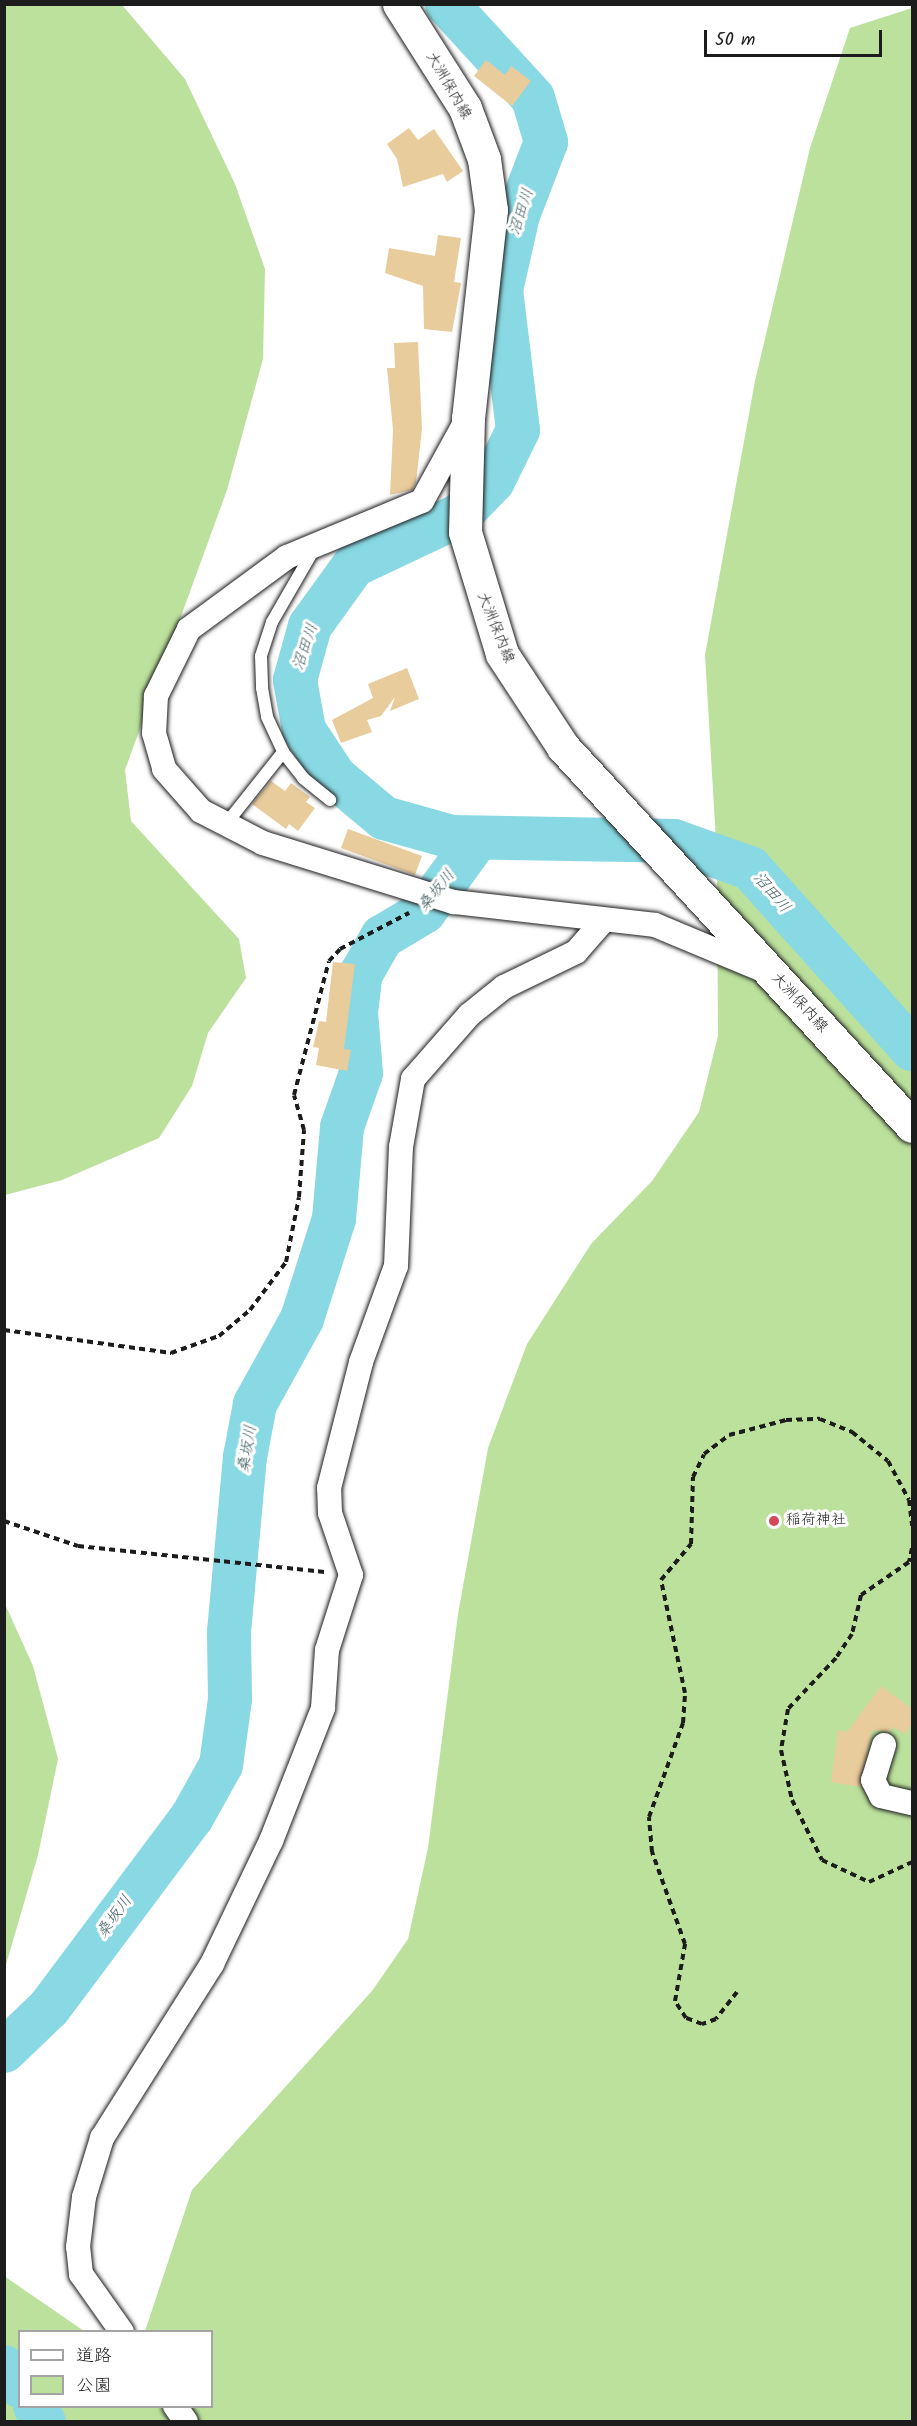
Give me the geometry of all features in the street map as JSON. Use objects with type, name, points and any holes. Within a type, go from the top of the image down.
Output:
[{"type":"main road","name":"大洲保内線","points":[[399,4],[465,108],[484,159],[491,210],[488,270],[468,418],[465,531],[502,654],[563,747],[912,1126]]},
{"type":"street","points":[[468,418],[422,501],[287,557],[189,629],[156,696],[154,733],[164,769],[201,811],[263,843],[429,894],[602,922],[655,926],[773,974]]},
{"type":"street","points":[[121,2330],[81,2274],[78,2247],[84,2197],[102,2138],[212,1964],[271,1841],[323,1708],[327,1650],[351,1575],[330,1513],[329,1488],[361,1362],[396,1266],[401,1147],[413,1079],[469,1015],[504,987],[576,952],[602,922]]},
{"type":"street","points":[[884,1745],[873,1780],[881,1796],[912,1803]]},
{"type":"street","points":[[177,2408],[186,2421]]},
{"type":"lane","points":[[315,547],[285,594],[261,656],[267,717],[283,752],[303,778],[330,800]]},
{"type":"lane","points":[[226,824],[283,752]]},
{"type":"path","points":[[4,1330],[171,1353],[219,1336],[250,1310],[285,1262],[299,1197],[304,1130],[294,1095],[297,1076],[329,961],[340,949],[416,909],[429,894]]},
{"type":"path","points":[[737,1992],[717,2019],[702,2024],[686,2018],[675,2001],[685,1944],[652,1852],[649,1817],[683,1723],[685,1694],[661,1580],[691,1544],[693,1477],[704,1454],[729,1435],[786,1420],[820,1419],[852,1432],[888,1461],[909,1500],[912,1526]]},
{"type":"path","points":[[4,1521],[78,1546],[351,1575]]},
{"type":"path","points":[[912,1548],[909,1562],[861,1595],[852,1634],[836,1658],[788,1709],[782,1750],[792,1800],[822,1860],[869,1882],[912,1862]]},
{"type":"green space","points":[[4,5],[122,5],[185,79],[235,184],[265,269],[263,359],[227,490],[125,770],[131,821],[239,939],[246,978],[208,1033],[192,1086],[159,1138],[62,1180],[5,1195]]},
{"type":"green space","points":[[912,8],[912,2421],[5,2421],[4,2276],[83,2330],[18,2330],[18,2408],[213,2408],[213,2330],[145,2330],[192,2190],[372,1991],[408,1939],[428,1848],[458,1614],[488,1448],[527,1344],[591,1244],[652,1181],[699,1112],[718,1036],[717,858],[705,655],[755,381],[810,148],[850,28]]},
{"type":"green space","points":[[5,1604],[33,1666],[58,1759],[38,1855],[5,1968]]},
{"type":"building","points":[[486,60],[505,75],[511,66],[531,81],[512,106],[474,76]]},
{"type":"building","points":[[409,128],[418,140],[434,129],[463,171],[447,182],[443,174],[403,187],[397,159],[387,144]]},
{"type":"building","points":[[438,235],[461,238],[454,282],[461,283],[452,332],[424,329],[423,286],[385,273],[389,248],[435,256]]},
{"type":"building","points":[[418,342],[422,429],[416,482],[412,490],[390,495],[393,430],[387,368],[395,368],[394,343]]},
{"type":"building","points":[[407,668],[419,699],[390,711],[395,697],[381,716],[367,720],[372,732],[341,743],[332,720],[373,698],[368,684]]},
{"type":"building","points":[[271,781],[285,791],[291,783],[310,797],[306,802],[315,808],[298,831],[289,824],[286,829],[252,804]]},
{"type":"building","points":[[348,829],[422,856],[415,875],[341,848]]},
{"type":"building","points":[[333,962],[355,964],[344,1049],[351,1050],[347,1071],[316,1065],[319,1048],[313,1047],[319,1021],[326,1022]]},
{"type":"building","points":[[881,1686],[912,1709],[912,1723],[905,1734],[893,1727],[889,1732],[872,1730],[861,1787],[831,1782],[838,1730],[847,1732]]},
{"type":"waterway","name":"沼田川","points":[[447,4],[533,98],[546,142],[518,215],[501,290],[518,430],[493,481],[460,515],[354,565],[310,626],[295,680],[304,730],[335,777],[384,818],[452,837],[674,841],[750,868],[912,1049]]},
{"type":"waterway","name":"桑坂川","points":[[4,2051],[49,2008],[192,1817],[221,1765],[230,1699],[229,1632],[245,1457],[255,1404],[302,1319],[334,1219],[342,1127],[361,1073],[356,1012],[361,974],[382,937],[424,912],[477,839]]},
{"type":"waterway","name":"桑坂川","points":[[4,2367],[18,2384]]},
{"type":"waterway","name":"桑坂川","points":[[36,2408],[44,2422]]},
{"type":"place","name":"稲荷神社","points":[[774,1521]]}]
